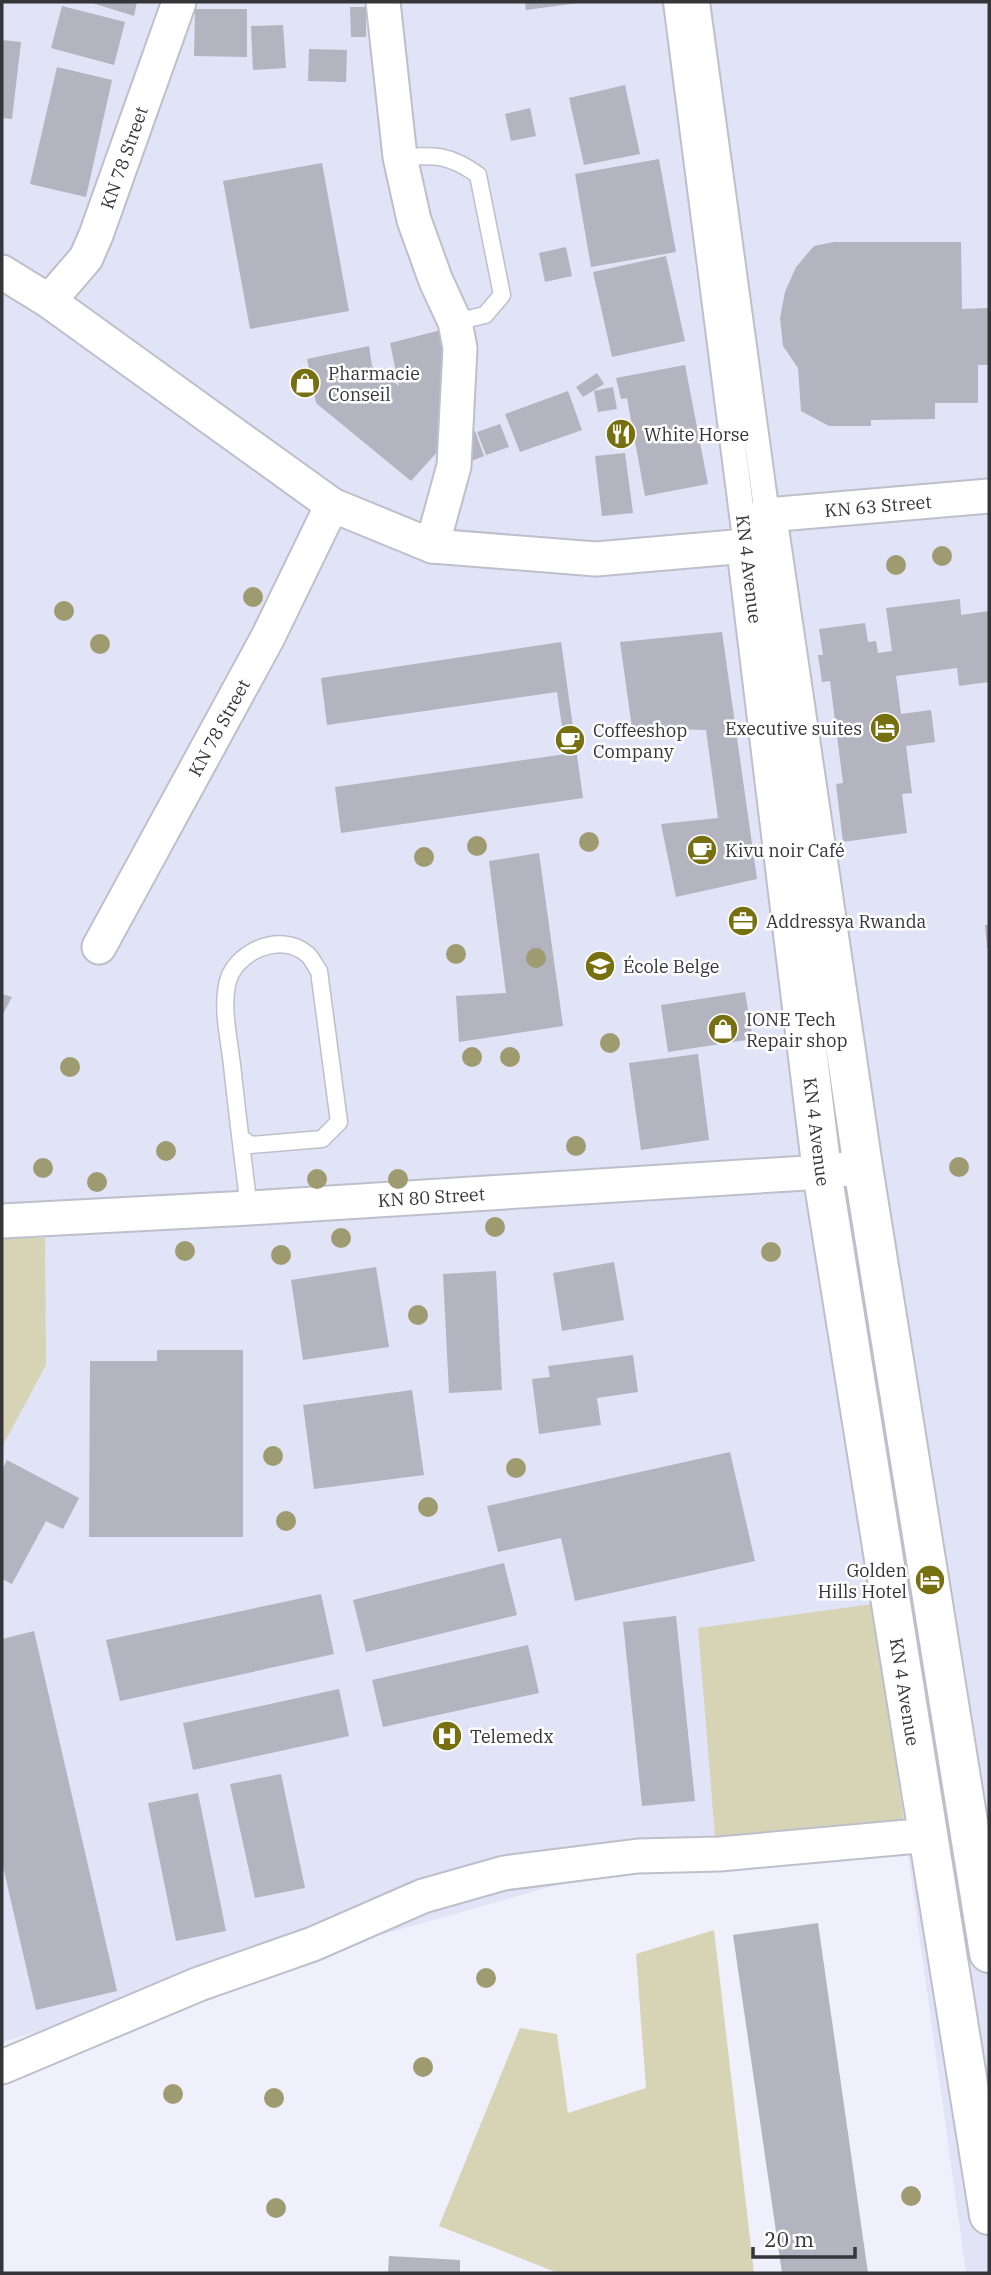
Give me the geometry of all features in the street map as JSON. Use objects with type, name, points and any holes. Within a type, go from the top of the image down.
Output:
[{"type":"street","name":"KN 78 Street","points":[[48,301],[86,258],[179,2]]},
{"type":"street","points":[[383,2],[400,157],[414,220],[436,281],[455,322],[460,348],[454,466],[432,546]]},
{"type":"street","name":"KN 4 Avenue","points":[[677,2],[756,530],[863,1167],[989,1954]]},
{"type":"street","points":[[2,272],[48,301],[332,505],[432,546],[596,559],[756,530],[697,2]]},
{"type":"street","name":"KN 63 Street","points":[[756,530],[989,496]]},
{"type":"street","name":"KN 78 Street","points":[[99,947],[268,637],[332,505]]},
{"type":"street","name":"KN 4 Avenue","points":[[756,530],[822,1172],[929,1835],[985,2152],[989,2215]]},
{"type":"street","name":"KN 80 Street","points":[[2,1221],[822,1172],[863,1167]]},
{"type":"street","points":[[2,2067],[199,1984],[313,1944],[423,1896],[504,1873],[638,1856],[720,1854],[929,1835]]},
{"type":"lane","points":[[400,157],[439,155],[461,163],[478,175],[502,295],[485,315],[455,322]]},
{"type":"lane","points":[[241,1138],[251,1145],[322,1139],[339,1122],[319,971],[307,954],[292,947],[274,945],[250,951],[235,963],[227,985],[226,1018],[248,1208]]},
{"type":"shaded area","points":[[2,2],[989,2],[989,2273],[966,2273],[899,1788],[2,2042]]},
{"type":"shaded area","points":[[2,1238],[45,1238],[46,1365],[2,1447]]},
{"type":"shaded area","points":[[873,1604],[905,1828],[716,1848],[698,1628]]},
{"type":"shaded area","points":[[714,1930],[754,2273],[558,2273],[439,2226],[520,2028],[557,2034],[568,2113],[646,2088],[636,1954]]},
{"type":"building","points":[[89,2],[137,2],[134,16]]},
{"type":"building","points":[[525,2],[578,2],[578,3],[526,10]]},
{"type":"building","points":[[62,6],[125,22],[114,65],[51,48]]},
{"type":"building","points":[[350,7],[366,7],[366,37],[351,37]]},
{"type":"building","points":[[195,9],[247,9],[247,57],[194,56]]},
{"type":"building","points":[[283,25],[286,68],[253,70],[251,26]]},
{"type":"building","points":[[2,40],[21,42],[12,119],[2,118]]},
{"type":"building","points":[[309,49],[347,50],[346,82],[308,81]]},
{"type":"building","points":[[57,67],[112,80],[86,197],[30,184]]},
{"type":"building","points":[[625,85],[640,154],[584,165],[569,98]]},
{"type":"building","points":[[530,108],[536,136],[511,141],[505,114]]},
{"type":"building","points":[[659,159],[676,252],[591,267],[575,174]]},
{"type":"building","points":[[322,163],[349,311],[250,329],[223,181]]},
{"type":"building","points":[[834,242],[961,242],[962,309],[989,308],[989,365],[978,365],[978,403],[935,403],[935,419],[871,420],[871,426],[829,426],[801,411],[798,368],[783,346],[780,318],[785,292],[796,267],[814,246]]},
{"type":"building","points":[[566,247],[572,276],[545,282],[539,253]]},
{"type":"building","points":[[666,256],[685,341],[612,357],[593,272]]},
{"type":"building","points":[[445,329],[449,439],[411,481],[316,403],[307,359],[369,346],[372,366],[399,386],[390,343]]},
{"type":"building","points":[[685,365],[708,484],[645,496],[627,398],[621,399],[616,378]]},
{"type":"building","points":[[597,373],[604,384],[583,397],[576,387]]},
{"type":"building","points":[[613,387],[617,409],[598,412],[594,391]]},
{"type":"building","points":[[568,391],[582,430],[520,452],[505,414]]},
{"type":"building","points":[[500,424],[509,447],[486,455],[477,432]]},
{"type":"building","points":[[475,431],[484,456],[469,462],[460,437]]},
{"type":"building","points":[[625,453],[633,513],[602,516],[595,456]]},
{"type":"building","name":"Executive suites","points":[[960,599],[961,615],[989,611],[989,682],[959,686],[957,668],[896,676],[901,714],[931,710],[935,742],[906,746],[912,793],[902,794],[907,833],[843,842],[836,784],[843,783],[830,681],[822,682],[818,655],[823,655],[819,629],[865,623],[868,642],[876,641],[878,653],[892,651],[886,608]]},
{"type":"building","points":[[722,632],[757,879],[676,897],[661,824],[718,818],[706,730],[632,728],[620,642]]},
{"type":"building","name":"Coffeeshop Company","points":[[561,642],[583,798],[341,833],[335,787],[566,754],[557,692],[327,725],[321,678]]},
{"type":"building","points":[[539,853],[563,1026],[459,1042],[456,996],[506,993],[489,861]]},
{"type":"building","points":[[985,925],[989,925],[989,948],[987,948]]},
{"type":"building","points":[[745,992],[753,1039],[668,1052],[661,1005]]},
{"type":"building","points":[[2,994],[12,997],[2,1016]]},
{"type":"building","points":[[698,1054],[709,1140],[641,1150],[629,1063]]},
{"type":"building","points":[[614,1262],[624,1320],[562,1331],[553,1273]]},
{"type":"building","points":[[376,1267],[389,1347],[303,1360],[291,1280]]},
{"type":"building","points":[[496,1271],[502,1390],[449,1393],[443,1274]]},
{"type":"building","points":[[157,1350],[243,1350],[243,1537],[89,1537],[90,1361],[157,1361]]},
{"type":"building","points":[[633,1355],[638,1392],[597,1398],[601,1425],[539,1434],[532,1379],[550,1377],[548,1366]]},
{"type":"building","points":[[412,1390],[424,1475],[314,1489],[303,1405]]},
{"type":"building","points":[[730,1452],[755,1561],[575,1601],[561,1538],[498,1552],[487,1506]]},
{"type":"building","points":[[7,1460],[79,1498],[63,1529],[46,1521],[12,1584],[2,1579],[2,1470]]},
{"type":"building","points":[[504,1563],[517,1615],[366,1652],[353,1600]]},
{"type":"building","points":[[321,1594],[334,1654],[120,1701],[106,1640]]},
{"type":"building","points":[[676,1616],[695,1801],[642,1806],[623,1622]]},
{"type":"building","points":[[34,1631],[117,1991],[36,2010],[2,1862],[2,1639]]},
{"type":"building","points":[[528,1645],[539,1693],[383,1727],[372,1680]]},
{"type":"building","points":[[339,1689],[349,1736],[193,1770],[183,1723]]},
{"type":"building","points":[[281,1774],[305,1888],[255,1898],[230,1784]]},
{"type":"building","points":[[198,1793],[226,1931],[176,1941],[148,1803]]},
{"type":"building","points":[[818,1923],[868,2273],[782,2273],[733,1935]]},
{"type":"building","points":[[389,2256],[460,2260],[460,2273],[388,2273]]},
{"type":"place","name":"Pharmacie Conseil","points":[[305,383]]},
{"type":"place","name":"White Horse","points":[[621,434]]},
{"type":"place","name":"Executive suites","points":[[885,728]]},
{"type":"place","name":"Coffeeshop Company","points":[[570,740]]},
{"type":"place","name":"Kivu noir Café","points":[[702,850]]},
{"type":"place","name":"Addressya Rwanda","points":[[743,921]]},
{"type":"place","name":"École Belge","points":[[600,966]]},
{"type":"place","name":"IONE Tech Repair shop","points":[[723,1029]]},
{"type":"place","name":"Golden Hills Hotel","points":[[930,1580]]},
{"type":"place","name":"Telemedx","points":[[447,1736]]}]
